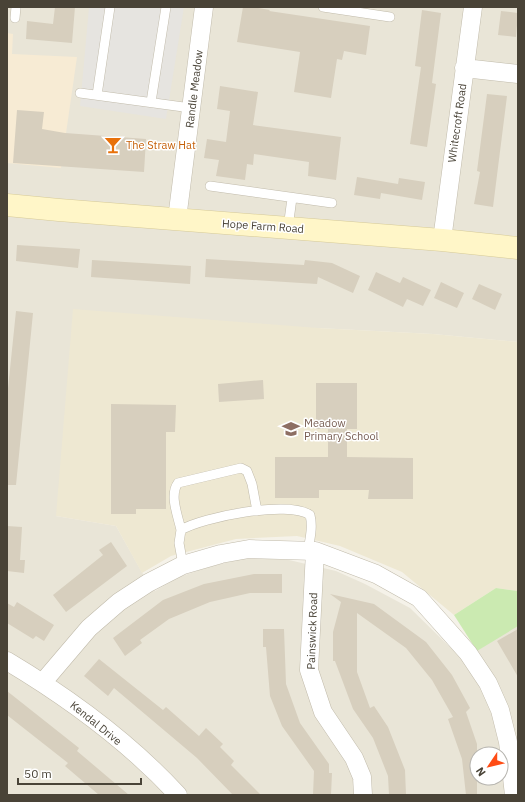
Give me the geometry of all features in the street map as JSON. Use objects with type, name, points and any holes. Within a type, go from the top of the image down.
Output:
[{"type":"street","name":"Randle Meadow","points":[[177,219],[204,7]]},
{"type":"street","name":"Whitecroft Road","points":[[442,240],[473,7]]},
{"type":"street","points":[[464,68],[518,74]]},
{"type":"street","name":"Hope Farm Road","points":[[7,205],[442,240],[518,248]]},
{"type":"street","points":[[43,682],[89,628],[119,602],[148,583],[183,565],[221,554],[249,549],[311,551],[376,574],[419,598],[468,653],[488,682],[500,710],[508,742],[514,795]]},
{"type":"street","name":"Painswick Road","points":[[311,551],[309,670],[324,712],[354,758],[362,777],[363,795]]},
{"type":"street","name":"Kendal Drive","points":[[7,661],[43,682],[90,717],[178,795]]},
{"type":"lane","points":[[15,18],[16,7]]},
{"type":"lane","points":[[98,96],[110,7]]},
{"type":"lane","points":[[151,102],[166,7]]},
{"type":"lane","points":[[323,7],[390,18]]},
{"type":"lane","points":[[80,93],[191,108]]},
{"type":"lane","points":[[210,186],[332,203]]},
{"type":"lane","points":[[288,228],[292,198]]},
{"type":"lane","points":[[183,565],[179,543],[181,530],[174,501],[174,488],[178,483],[241,468],[247,471],[250,477],[257,511]]},
{"type":"lane","points":[[181,530],[244,512],[287,508],[305,511],[310,515],[312,533],[311,551]]},
{"type":"shaded area","points":[[7,7],[518,7],[518,342],[433,334],[318,328],[56,516],[116,526],[148,583],[155,591],[179,577],[212,566],[246,558],[289,560],[336,571],[365,584],[410,608],[463,660],[513,627],[518,626],[518,795],[7,795]]},
{"type":"shaded area","points":[[89,7],[184,7],[166,119],[80,106]]},
{"type":"shaded area","points":[[7,33],[13,34],[12,54],[77,57],[61,168],[7,163]]},
{"type":"shaded area","name":"Meadow Primary School","points":[[73,309],[318,328],[433,334],[518,342],[518,591],[496,588],[454,615],[402,572],[340,546],[297,536],[236,539],[171,556],[142,573],[116,526],[56,516]]},
{"type":"green space","points":[[496,588],[518,591],[518,626],[477,651],[454,615]]},
{"type":"building","points":[[55,7],[75,7],[72,43],[26,39],[27,21],[53,24]]},
{"type":"building","points":[[243,7],[253,7],[270,10],[269,11],[370,26],[366,55],[344,51],[342,60],[337,59],[331,98],[294,92],[300,52],[237,42]]},
{"type":"building","points":[[422,10],[441,13],[432,83],[436,84],[427,147],[410,144],[421,67],[415,66]]},
{"type":"building","points":[[501,11],[518,13],[516,37],[498,35]]},
{"type":"building","points":[[220,86],[258,92],[253,125],[341,137],[336,180],[308,176],[309,162],[254,154],[253,165],[247,164],[245,180],[216,176],[219,160],[204,158],[207,139],[226,142],[230,111],[217,109]]},
{"type":"building","points":[[487,94],[507,96],[493,207],[474,204],[480,172],[477,171]]},
{"type":"building","points":[[17,110],[44,112],[42,129],[65,133],[146,139],[144,172],[13,163]]},
{"type":"building","points":[[357,177],[398,184],[399,178],[425,182],[422,200],[381,193],[380,199],[354,195]]},
{"type":"building","points":[[17,245],[80,249],[78,268],[16,261]]},
{"type":"building","points":[[206,259],[304,265],[305,260],[332,263],[360,276],[353,293],[318,277],[317,284],[205,277]]},
{"type":"building","points":[[92,260],[191,266],[190,284],[91,277]]},
{"type":"building","points":[[376,272],[400,283],[403,277],[431,290],[423,306],[407,299],[403,307],[368,290]]},
{"type":"building","points":[[441,282],[464,293],[457,308],[434,298]]},
{"type":"building","points":[[479,284],[502,294],[495,310],[472,299]]},
{"type":"building","points":[[16,311],[33,313],[16,485],[7,485],[7,398]]},
{"type":"building","points":[[263,380],[264,399],[219,402],[218,384]]},
{"type":"building","points":[[316,383],[357,383],[357,429],[347,429],[347,457],[413,458],[413,499],[368,499],[369,490],[319,490],[319,498],[275,498],[275,457],[328,457],[328,429],[316,429]]},
{"type":"building","points":[[111,404],[176,405],[175,432],[166,432],[166,509],[136,509],[136,514],[111,514]]},
{"type":"building","points":[[7,526],[22,527],[20,560],[25,560],[24,573],[7,571]]},
{"type":"building","points":[[111,542],[127,566],[66,612],[53,595],[103,555],[99,550]]},
{"type":"building","points":[[254,574],[282,574],[282,593],[250,593],[210,602],[169,619],[140,640],[142,643],[125,656],[113,638],[163,600],[204,584]]},
{"type":"building","points":[[330,594],[374,604],[426,642],[452,675],[470,708],[466,712],[477,746],[469,746],[469,786],[477,786],[477,795],[466,795],[462,759],[448,719],[453,717],[432,680],[406,648],[357,613],[357,672],[370,708],[374,706],[388,727],[405,770],[406,795],[389,795],[388,776],[373,738],[353,709],[335,661],[333,661],[333,632],[341,602]]},
{"type":"building","points":[[17,602],[54,625],[44,641],[36,636],[33,639],[7,623],[7,603],[14,607]]},
{"type":"building","points":[[263,629],[284,629],[286,684],[300,723],[329,764],[329,773],[332,773],[331,795],[313,795],[314,771],[282,726],[270,696],[266,647],[263,647]]},
{"type":"building","points":[[518,629],[518,677],[497,641]]},
{"type":"building","points":[[99,659],[163,710],[166,707],[199,736],[206,728],[223,744],[220,747],[234,761],[231,765],[261,795],[233,795],[197,758],[114,688],[108,696],[84,676]]},
{"type":"building","points":[[7,691],[79,748],[77,751],[129,795],[99,795],[65,766],[68,763],[7,715]]},
{"type":"place","name":"The Straw Hat","points":[[113,145]]},
{"type":"place","name":"Meadow Primary School","points":[[291,429]]}]
